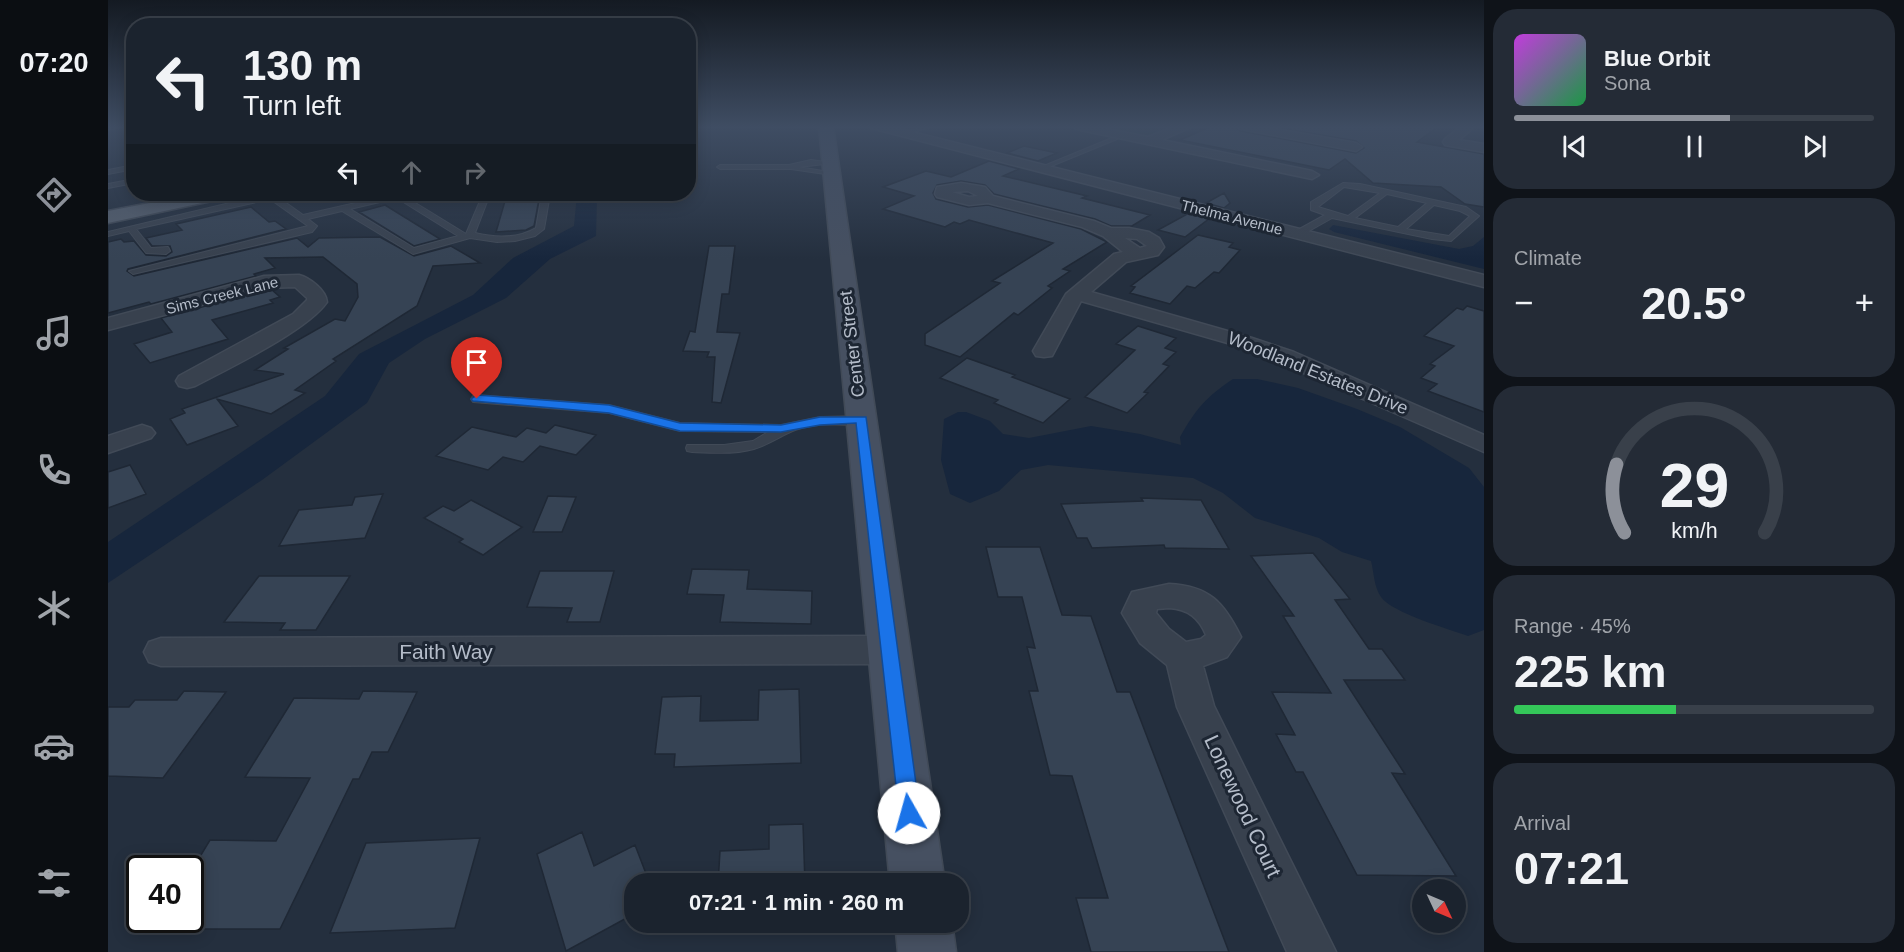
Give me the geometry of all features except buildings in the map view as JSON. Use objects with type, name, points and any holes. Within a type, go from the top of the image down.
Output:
[{"type":"main road","points":[[108,205],[129,201]]},
{"type":"main road","points":[[108,217],[201,204],[207,201]]},
{"type":"street","name":"Center Street","points":[[831,170],[917,873]]},
{"type":"street","name":"Thelma Avenue","points":[[1051,170],[1484,281]]},
{"type":"street","points":[[1290,170],[1312,175]]},
{"type":"street","points":[[988,199],[1088,225],[1109,233],[1132,233],[1156,243],[1152,251],[1120,258],[1078,294],[1070,303],[1044,351]]},
{"type":"street","name":"Sims Creek Lane","points":[[108,324],[264,282],[299,281],[317,296],[317,302],[312,310],[300,318],[187,381]]},
{"type":"street","name":"Woodland Estates Drive","points":[[1078,294],[1245,342],[1286,357],[1484,444]]},
{"type":"street","points":[[108,445],[142,433]]},
{"type":"street","name":"Faith Way","points":[[161,652],[889,650]]},
{"type":"street","name":"Lonewood Court","points":[[1183,657],[1196,707],[1312,952]]},
{"type":"street","points":[[924,933],[927,952]]},
{"type":"lane","points":[[108,186],[126,183]]},
{"type":"lane","points":[[1343,185],[1385,192],[1463,209],[1475,216],[1451,239],[1348,219],[1314,208],[1314,204],[1343,185]]},
{"type":"lane","points":[[1348,219],[1385,192]]},
{"type":"lane","points":[[108,234],[160,225],[201,204],[231,201]]},
{"type":"lane","points":[[132,229],[149,251],[192,259],[312,228],[313,226],[278,201]]},
{"type":"lane","points":[[354,201],[359,204]]},
{"type":"lane","points":[[301,218],[372,201]]},
{"type":"lane","points":[[412,201],[468,236]]},
{"type":"lane","points":[[468,236],[484,201]]},
{"type":"lane","points":[[343,208],[409,250],[468,236],[501,240],[524,237],[540,229],[545,201]]},
{"type":"lane","points":[[1400,230],[1433,202]]},
{"type":"lane","points":[[1297,234],[1331,215]]},
{"type":"lane","points":[[133,271],[168,254],[174,242]]},
{"type":"lane","points":[[477,399],[609,409],[680,427],[781,429],[820,421],[862,420]]},
{"type":"lane","points":[[692,448],[724,449],[756,444],[781,429]]},
{"type":"water","points":[[576,201],[597,201],[596,236],[550,259],[506,298],[425,339],[389,363],[367,403],[262,480],[108,583],[108,542],[325,396],[359,354],[473,295],[513,258],[574,226]]},
{"type":"water","points":[[1333,225],[1459,249],[1473,246],[1484,237],[1484,269],[1334,232],[1329,229]]},
{"type":"water","points":[[1233,379],[1257,379],[1298,388],[1357,409],[1400,427],[1469,468],[1484,487],[1484,630],[1468,636],[1397,609],[1381,597],[1371,561],[1342,552],[1319,538],[1255,518],[1223,493],[1193,478],[1048,465],[1021,470],[999,491],[970,503],[950,494],[941,460],[944,419],[958,412],[966,412],[990,421],[1003,434],[1029,438],[1091,426],[1140,434],[1181,445],[1180,437],[1197,411]]},
{"type":"route","points":[[477,399],[609,409],[680,427],[737,430],[781,429],[820,421],[862,420],[909,813]]}]
